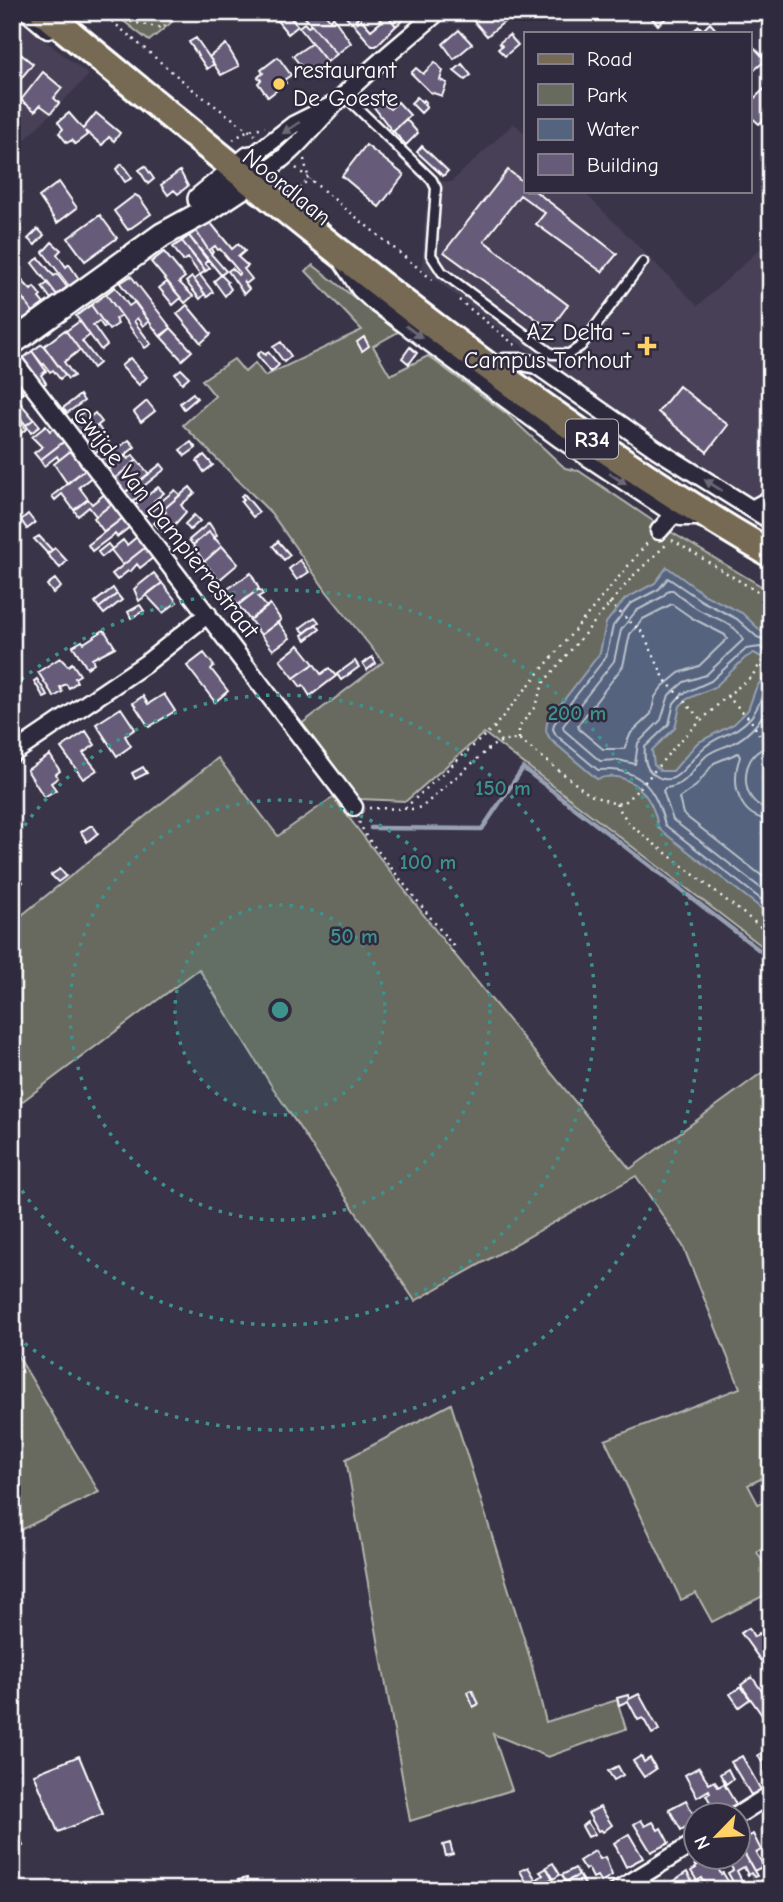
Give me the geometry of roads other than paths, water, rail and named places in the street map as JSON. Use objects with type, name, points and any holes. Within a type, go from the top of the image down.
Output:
[{"type":"main road","name":"Noordlaan","points":[[44,12],[503,362],[665,475],[771,541]]},
{"type":"main road","name":"Noordlaan","points":[[71,12],[251,169],[330,244],[411,308],[571,425],[771,554]]},
{"type":"street","name":"Noordlaan","points":[[27,12],[68,45],[91,50]]},
{"type":"street","points":[[12,343],[162,235],[204,212],[251,169],[293,125],[340,99],[438,12]]},
{"type":"street","name":"Noordlaan","points":[[330,244],[354,281],[373,301],[560,439],[674,514],[695,519],[710,517]]},
{"type":"street","name":"Gwijde Van Dampierrestraat","points":[[12,359],[354,807]]},
{"type":"street","points":[[503,362],[536,365],[635,435],[771,521]]},
{"type":"street","points":[[659,531],[674,514]]},
{"type":"street","points":[[12,754],[145,664],[208,614]]},
{"type":"street","points":[[752,1806],[771,1794]]},
{"type":"street","points":[[618,1890],[682,1850]]},
{"type":"lane","points":[[340,99],[432,180],[436,188],[430,255],[435,264],[552,354],[569,354],[581,346],[643,262]]},
{"type":"lane","points":[[747,507],[771,494]]},
{"type":"water","points":[[667,567],[705,595],[742,613],[761,631],[771,636],[771,761],[762,778],[764,787],[771,796],[771,916],[658,828],[646,796],[630,781],[609,777],[597,779],[550,739],[546,731],[547,722],[600,653],[606,623],[625,599],[655,583]],"holes":[[[754,653],[765,659],[768,668],[766,674],[756,688],[748,710],[734,724],[697,743],[673,771],[661,771],[654,765],[652,750],[675,728],[680,706],[687,699],[715,687],[745,658]]]},
{"type":"waterway","points":[[371,828],[482,829],[523,768],[771,959]]},
{"type":"place","name":"restaurant De Goeste","points":[[279,84]]},
{"type":"place","name":"AZ Delta - Campus Torhout","points":[[647,346]]}]
